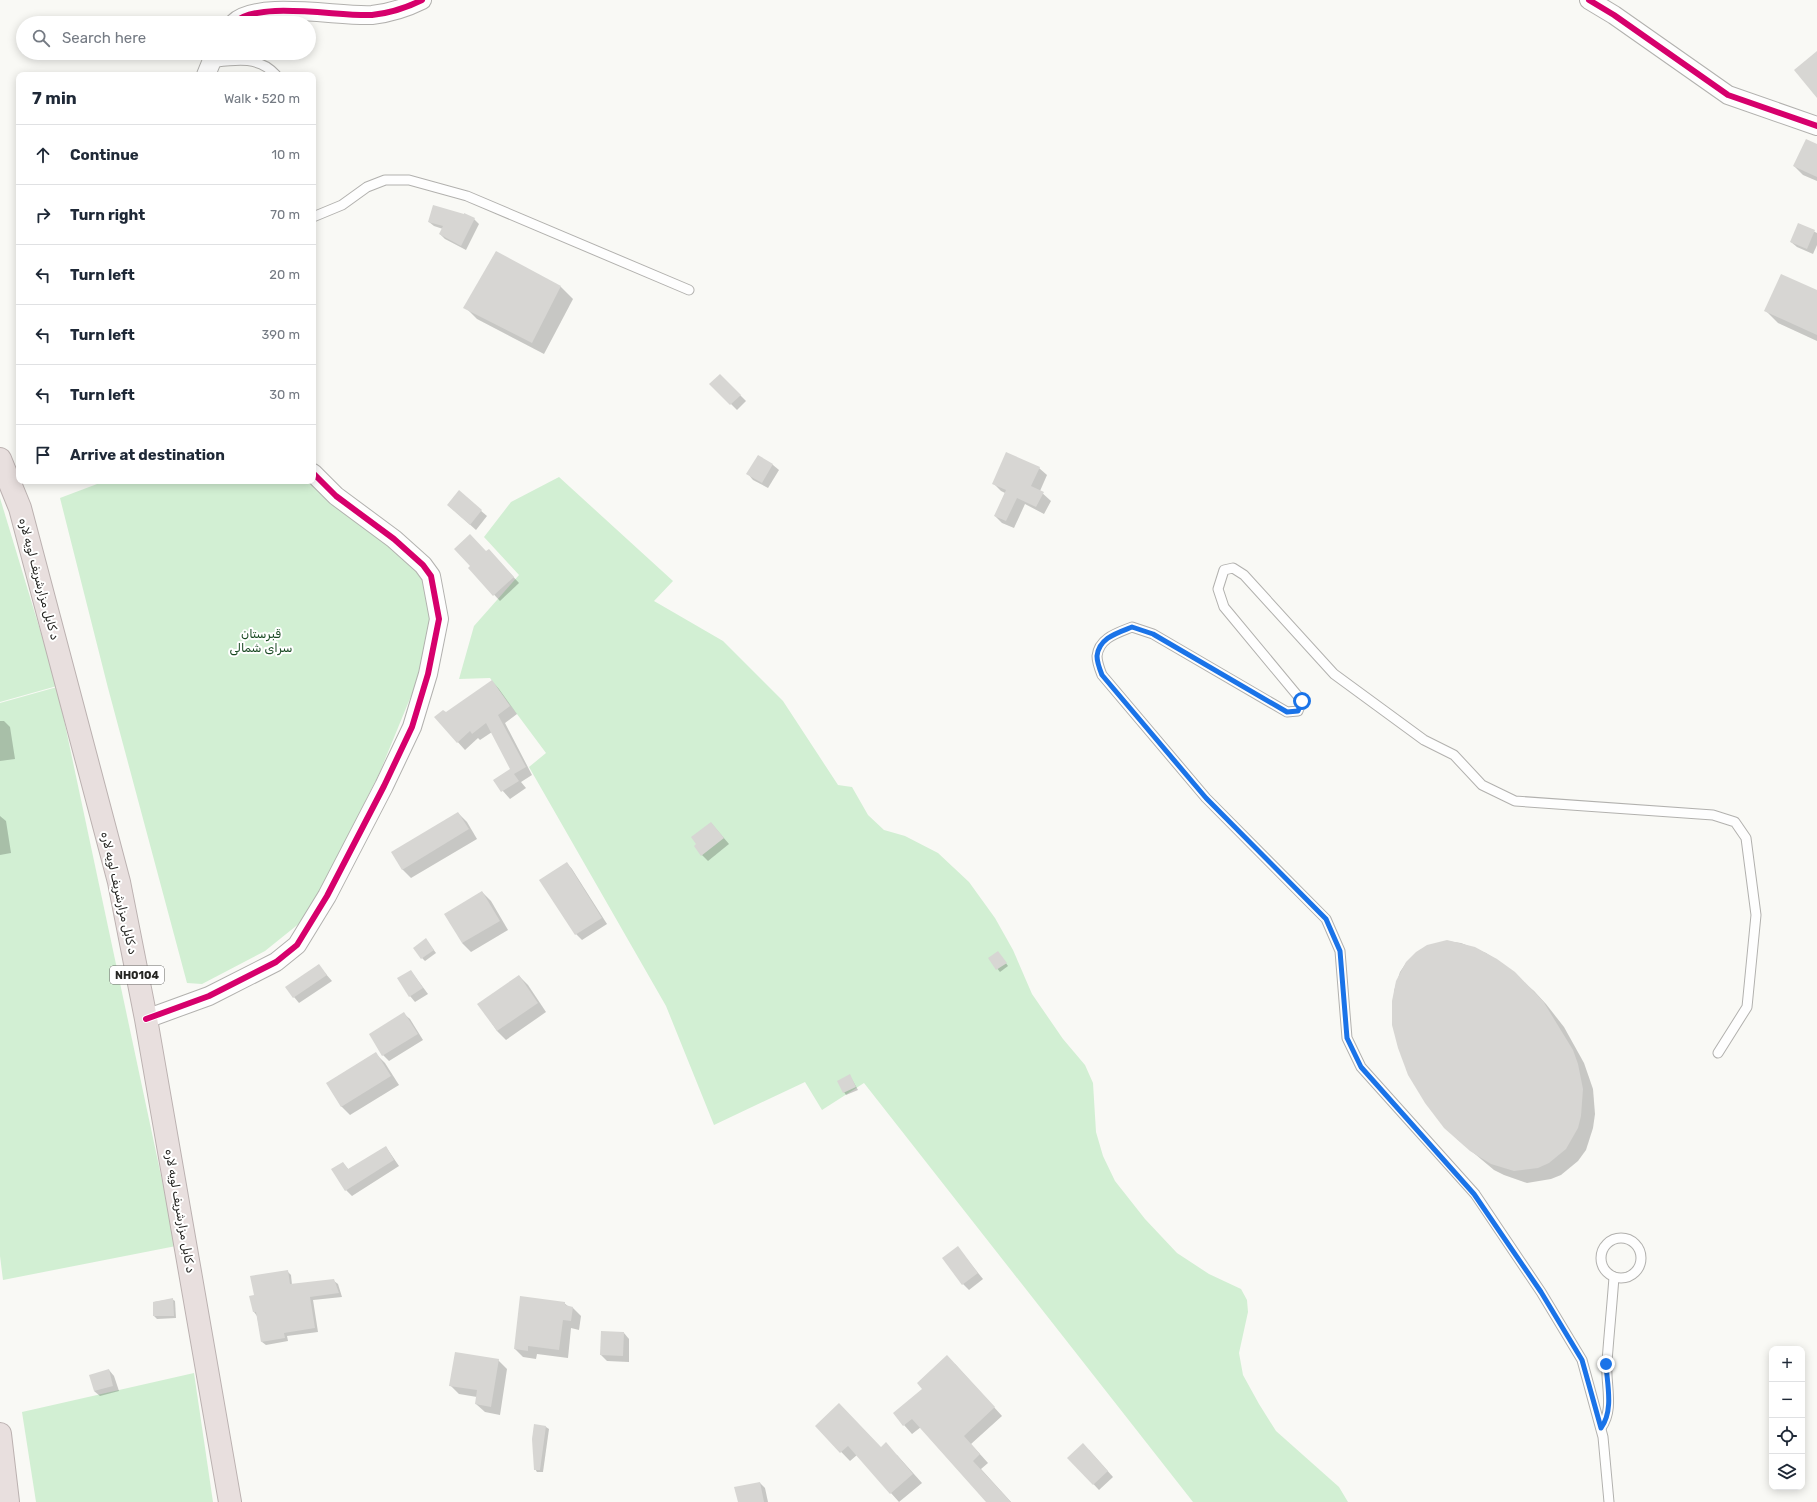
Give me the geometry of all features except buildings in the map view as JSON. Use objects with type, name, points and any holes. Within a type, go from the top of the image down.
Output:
[{"type":"highway","name":"د کابل مزارشریف لویه لاره","points":[[0,458],[20,508],[115,866],[146,1020],[230,1502]]},
{"type":"highway","points":[[0,1434],[8,1502]]},
{"type":"street","points":[[245,16],[252,12],[274,9],[372,15],[404,9],[422,0]]},
{"type":"street","points":[[1589,0],[1614,15],[1728,95],[1817,126]]},
{"type":"street","points":[[146,1020],[209,996],[276,962],[298,945],[330,889],[384,786],[412,727],[428,674],[440,619],[431,576],[423,565],[394,538],[336,496],[316,475]]},
{"type":"lane","points":[[210,64],[232,60]]},
{"type":"lane","points":[[248,60],[257,61],[270,68],[273,72]]},
{"type":"lane","points":[[316,216],[342,205],[367,187],[385,180],[409,180],[467,196],[689,290]]},
{"type":"lane","points":[[1609,1502],[1604,1437],[1582,1360],[1541,1292],[1474,1194],[1361,1067],[1347,1038],[1340,951],[1326,919],[1206,798],[1102,675],[1097,657],[1101,644],[1114,634],[1132,627],[1153,634],[1260,694],[1287,712],[1298,711],[1302,701],[1224,607],[1218,589],[1224,570],[1233,568],[1244,575],[1334,674],[1424,740],[1454,755],[1482,785],[1515,801],[1712,816],[1735,822],[1746,838],[1756,915],[1747,1007],[1718,1053]]},
{"type":"lane","points":[[1615,1239],[1628,1239],[1639,1248],[1641,1255],[1639,1267],[1631,1276],[1626,1278],[1614,1277],[1608,1273],[1602,1261],[1604,1248],[1615,1239]]},
{"type":"lane","points":[[1601,1428],[1606,1421],[1609,1406],[1606,1364],[1614,1277]]},
{"type":"green space","name":"قبرستان سرای شمالی","points":[[316,468],[336,491],[422,561],[441,623],[379,774],[306,918],[265,951],[202,984],[187,983],[108,688],[60,498],[97,484],[316,484]]},
{"type":"green space","points":[[559,477],[673,581],[654,601],[723,641],[783,701],[838,785],[852,787],[868,815],[884,830],[905,836],[938,853],[969,882],[995,918],[1013,950],[1032,994],[1063,1039],[1085,1065],[1093,1083],[1096,1132],[1103,1156],[1115,1181],[1145,1219],[1177,1253],[1209,1274],[1241,1289],[1247,1300],[1248,1312],[1239,1353],[1243,1375],[1276,1431],[1339,1487],[1348,1502],[1193,1502],[864,1083],[822,1110],[805,1082],[714,1125],[666,1006],[529,767],[546,753],[490,678],[459,679],[474,626],[519,575],[484,537],[511,502]]},
{"type":"green space","points":[[0,498],[57,686],[0,702]]},
{"type":"green space","points":[[57,687],[176,1246],[3,1280],[0,1256],[0,703]]},
{"type":"green space","points":[[194,1373],[213,1502],[36,1502],[22,1412]]},
{"type":"cycle path","points":[[245,16],[261,12],[279,11],[372,15],[398,10],[422,0]]},
{"type":"cycle path","points":[[1589,0],[1614,15],[1728,95],[1817,126]]},
{"type":"cycle path","points":[[146,1019],[209,996],[276,962],[297,945],[327,896],[384,786],[412,727],[428,674],[439,619],[431,576],[423,565],[394,539],[336,496],[316,476]]},
{"type":"route","points":[[1302,701],[1298,711],[1287,712],[1266,698],[1153,634],[1132,627],[1114,634],[1101,644],[1097,657],[1102,675],[1206,798],[1326,919],[1340,951],[1347,1038],[1361,1067],[1474,1194],[1541,1292],[1582,1360],[1601,1428],[1606,1421],[1609,1406],[1606,1364]]}]
